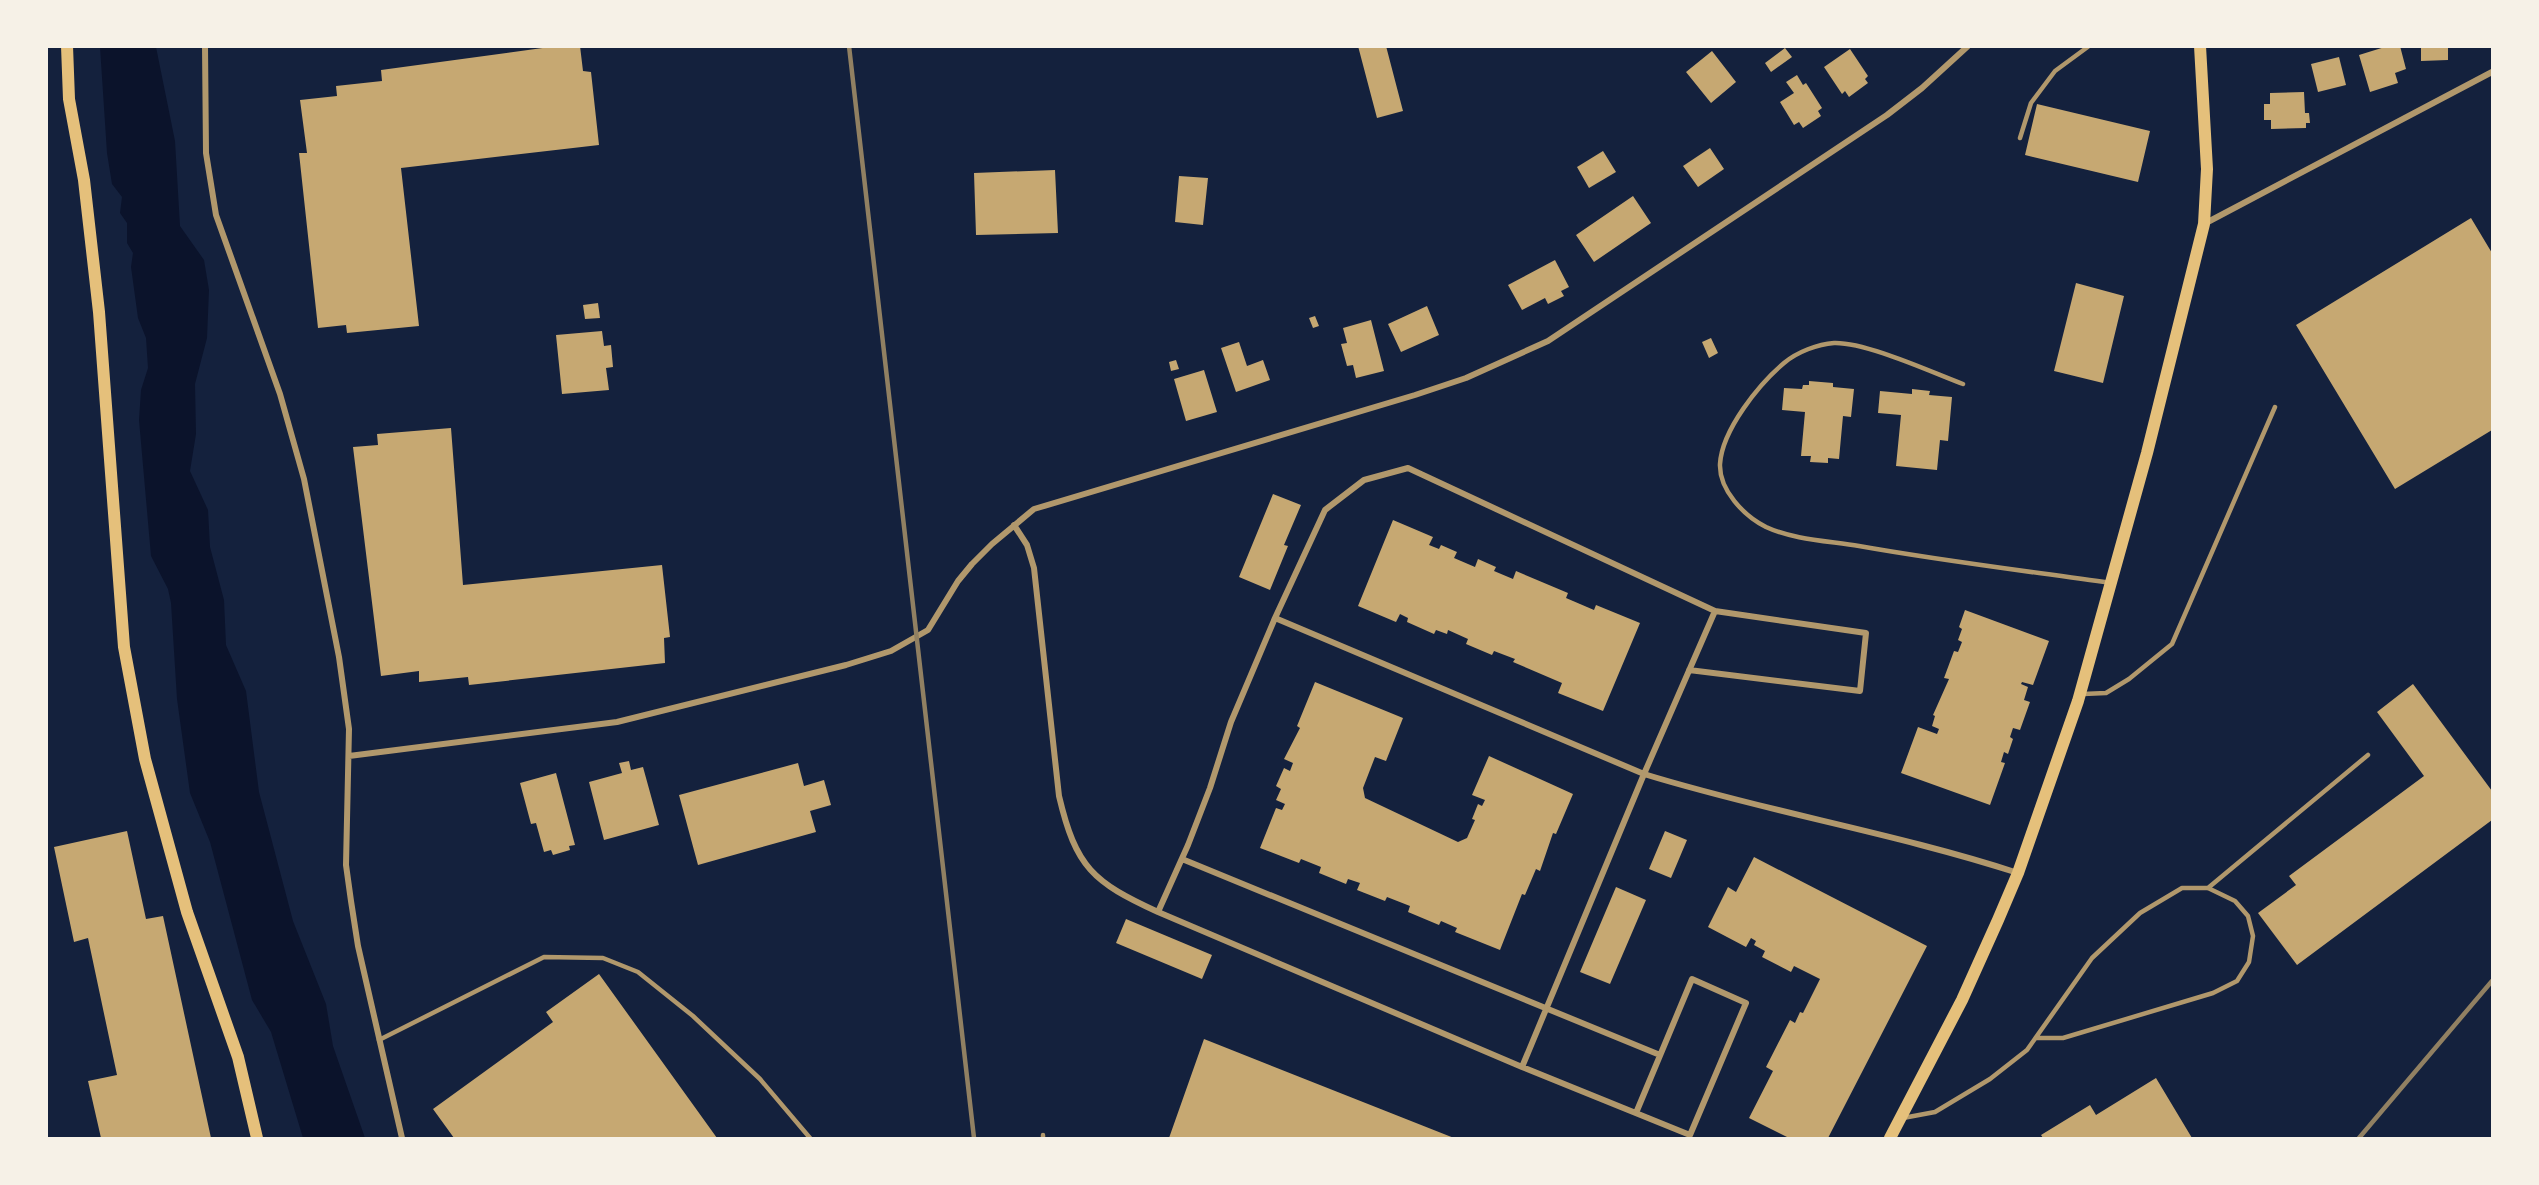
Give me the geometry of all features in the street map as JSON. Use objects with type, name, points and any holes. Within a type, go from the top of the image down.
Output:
[{"type":"main road","points":[[67,46],[69,99],[84,180],[99,312],[126,658],[145,759],[187,912],[238,1057],[257,1138]]},
{"type":"main road","points":[[1890,1138],[1962,1000],[2018,873],[2080,694],[2147,453],[2204,224],[2207,169],[2200,46]]},
{"type":"street","points":[[205,46],[207,153],[216,215],[280,394],[304,479],[345,693],[349,756],[346,865],[358,946],[402,1138]]},
{"type":"street","points":[[349,756],[579,729],[626,721],[846,665],[891,651],[928,630],[958,581],[979,557],[1034,509],[1415,395],[1466,378],[1548,341],[1887,115],[1922,88],[1968,46]]},
{"type":"street","points":[[2204,224],[2493,72]]},
{"type":"street","points":[[1158,912],[1182,859],[1210,788],[1232,722],[1275,618],[1325,510],[1364,480],[1408,468],[1715,611],[1866,633],[1860,691],[1689,670]]},
{"type":"street","points":[[1014,525],[1027,544],[1034,568],[1059,796],[1066,825],[1074,846],[1087,866],[1102,882],[1120,895],[1158,912],[1522,1067],[1690,1135],[1746,1003],[1692,979],[1636,1113]]},
{"type":"street","points":[[1522,1067],[1644,774],[1715,611]]},
{"type":"street","points":[[1275,618],[1644,774],[1707,792],[1972,858],[2018,873]]},
{"type":"street","points":[[1182,859],[1545,1010],[1660,1055]]},
{"type":"lane","points":[[2020,138],[2031,103],[2055,71],[2089,46]]},
{"type":"lane","points":[[1963,384],[1855,344],[1833,343],[1806,350],[1785,362],[1759,391],[1726,435],[1720,465],[1726,489],[1742,510],[1766,526],[1794,535],[1887,551],[2111,583]]},
{"type":"lane","points":[[2080,694],[2106,693],[2129,679],[2172,644],[2275,407]]},
{"type":"lane","points":[[2208,888],[2368,755]]},
{"type":"lane","points":[[1901,1119],[1935,1113],[1990,1079],[2037,1038],[2092,958],[2140,913],[2182,888],[2208,888],[2235,901],[2248,916],[2253,936],[2249,962],[2237,981],[2213,993],[2063,1038],[2037,1038]]},
{"type":"lane","points":[[379,1040],[544,957],[603,958],[639,972],[693,1016],[760,1079],[810,1138]]},
{"type":"water","points":[[100,47],[156,47],[175,141],[180,226],[204,260],[209,290],[207,338],[195,384],[196,434],[190,471],[208,510],[210,547],[224,600],[226,645],[246,691],[259,792],[293,921],[326,1004],[333,1046],[365,1138],[303,1138],[271,1032],[252,1000],[210,842],[190,793],[177,699],[171,603],[168,589],[151,556],[139,420],[141,390],[148,368],[146,338],[138,318],[131,267],[133,253],[127,243],[127,223],[120,213],[122,197],[112,184],[107,153]]},
{"type":"building","points":[[557,46],[580,46],[583,71],[591,72],[599,145],[401,168],[419,326],[347,333],[346,325],[318,328],[299,153],[307,153],[300,100],[337,96],[336,86],[382,81],[381,70]]},
{"type":"building","points":[[1358,46],[1386,46],[1403,111],[1377,118]]},
{"type":"building","points":[[2388,46],[2400,46],[2406,69],[2395,73],[2398,83],[2370,92],[2359,55]]},
{"type":"building","points":[[2421,46],[2448,46],[2448,60],[2421,61]]},
{"type":"building","points":[[1785,48],[1792,57],[1771,72],[1765,63]]},
{"type":"building","points":[[1850,49],[1868,76],[1865,79],[1868,83],[1849,97],[1845,91],[1842,94],[1824,67]]},
{"type":"building","points":[[1712,51],[1736,82],[1711,103],[1686,72]]},
{"type":"building","points":[[2339,57],[2346,85],[2318,92],[2311,64]]},
{"type":"building","points":[[1797,75],[1803,85],[1806,83],[1822,108],[1818,111],[1821,116],[1803,128],[1799,122],[1794,125],[1780,102],[1794,93],[1786,82]]},
{"type":"building","points":[[2304,92],[2305,113],[2309,113],[2310,123],[2306,123],[2306,128],[2271,129],[2271,120],[2264,120],[2264,104],[2270,104],[2270,93]]},
{"type":"building","points":[[2037,104],[2150,131],[2138,182],[2025,155]]},
{"type":"building","points":[[1710,148],[1724,169],[1698,187],[1683,166]]},
{"type":"building","points":[[1603,151],[1616,172],[1589,188],[1577,167]]},
{"type":"building","points":[[1055,170],[1058,233],[976,235],[974,173]]},
{"type":"building","points":[[1179,176],[1208,178],[1203,225],[1175,222]]},
{"type":"building","points":[[1633,196],[1651,223],[1594,262],[1576,235]]},
{"type":"building","points":[[2471,218],[2492,253],[2492,430],[2395,489],[2296,325]]},
{"type":"building","points":[[1555,260],[1569,287],[1561,291],[1564,296],[1548,304],[1545,298],[1522,310],[1508,285]]},
{"type":"building","points":[[2076,283],[2124,296],[2103,383],[2054,371]]},
{"type":"building","points":[[598,303],[600,318],[585,319],[583,305]]},
{"type":"building","points":[[1427,306],[1439,335],[1401,352],[1388,324]]},
{"type":"building","points":[[1315,316],[1319,326],[1313,328],[1309,318]]},
{"type":"building","points":[[1371,320],[1384,371],[1356,378],[1353,365],[1347,366],[1341,344],[1347,343],[1343,328]]},
{"type":"building","points":[[602,331],[604,346],[611,345],[613,367],[606,368],[609,390],[562,394],[556,335]]},
{"type":"building","points":[[1711,338],[1718,353],[1709,358],[1702,342]]},
{"type":"building","points":[[1239,342],[1247,366],[1263,360],[1270,380],[1236,392],[1221,348]]},
{"type":"building","points":[[1176,360],[1179,369],[1171,371],[1169,362]]},
{"type":"building","points":[[1204,370],[1217,412],[1186,421],[1174,379]]},
{"type":"building","points":[[1809,381],[1833,383],[1833,387],[1854,389],[1851,417],[1843,416],[1839,459],[1828,458],[1828,463],[1810,462],[1811,456],[1801,456],[1805,412],[1782,410],[1784,388],[1802,389],[1803,385],[1809,385]]},
{"type":"building","points":[[1912,389],[1930,391],[1929,395],[1952,397],[1948,441],[1940,440],[1937,470],[1896,466],[1901,415],[1878,413],[1880,391],[1912,394]]},
{"type":"building","points":[[451,428],[463,585],[662,565],[670,637],[664,638],[665,663],[469,685],[468,677],[419,682],[419,671],[381,676],[353,447],[378,445],[377,434]]},
{"type":"building","points":[[1273,494],[1301,505],[1284,545],[1288,546],[1270,590],[1239,577]]},
{"type":"building","points":[[1393,520],[1433,537],[1429,545],[1439,549],[1441,545],[1457,552],[1454,558],[1475,567],[1478,559],[1496,567],[1494,571],[1513,579],[1516,571],[1568,593],[1566,598],[1594,610],[1596,605],[1640,623],[1603,711],[1558,693],[1562,683],[1513,662],[1515,659],[1494,651],[1492,655],[1466,644],[1468,639],[1448,630],[1447,634],[1436,630],[1434,634],[1407,622],[1408,618],[1400,614],[1396,622],[1358,606]]},
{"type":"building","points":[[1965,610],[2049,641],[2033,685],[2022,682],[2021,684],[2028,687],[2024,700],[2030,702],[2020,730],[2013,728],[2010,737],[2013,739],[2008,754],[2004,752],[2001,762],[2005,763],[1990,805],[1901,773],[1918,727],[1937,734],[1939,729],[1932,726],[1935,716],[1933,715],[1949,679],[1944,678],[1954,651],[1958,652],[1962,642],[1958,640],[1962,629],[1959,627]]},
{"type":"building","points":[[1315,682],[1403,718],[1386,761],[1375,757],[1363,788],[1365,798],[1458,842],[1467,838],[1475,820],[1472,819],[1478,804],[1482,806],[1485,800],[1472,795],[1489,756],[1573,794],[1556,834],[1553,833],[1540,871],[1536,869],[1525,895],[1522,894],[1500,950],[1455,932],[1457,928],[1441,921],[1439,925],[1408,912],[1410,906],[1387,897],[1385,901],[1357,890],[1360,883],[1348,879],[1346,884],[1319,873],[1321,867],[1301,859],[1299,863],[1260,848],[1276,808],[1282,810],[1285,804],[1276,800],[1281,789],[1276,786],[1284,768],[1290,771],[1293,763],[1284,759],[1300,728],[1297,726]]},
{"type":"building","points":[[2413,684],[2492,791],[2492,820],[2297,965],[2258,913],[2296,885],[2289,876],[2424,776],[2377,712]]},
{"type":"building","points":[[629,761],[631,770],[643,767],[659,825],[604,840],[589,782],[622,773],[619,763]]},
{"type":"building","points":[[798,763],[804,786],[824,780],[831,805],[810,811],[816,832],[698,865],[679,795]]},
{"type":"building","points":[[556,773],[575,845],[569,846],[570,850],[553,855],[551,850],[544,852],[536,823],[531,824],[520,783]]},
{"type":"building","points":[[127,831],[146,919],[163,916],[211,1138],[101,1138],[88,1081],[117,1075],[88,938],[74,942],[54,847]]},
{"type":"building","points":[[1665,831],[1687,840],[1671,878],[1649,869]]},
{"type":"building","points":[[1754,857],[1927,946],[1828,1138],[1789,1138],[1749,1118],[1773,1071],[1766,1067],[1790,1020],[1795,1023],[1800,1012],[1803,1013],[1820,979],[1794,966],[1791,972],[1762,957],[1765,951],[1754,945],[1756,941],[1751,938],[1746,947],[1708,927],[1728,887],[1736,892]]},
{"type":"building","points":[[1616,887],[1646,900],[1610,984],[1580,972]]},
{"type":"building","points":[[1126,919],[1212,955],[1202,979],[1116,943]]},
{"type":"building","points":[[599,974],[717,1138],[454,1138],[433,1109],[553,1022],[546,1012]]},
{"type":"building","points":[[1204,1039],[1454,1138],[1169,1138]]},
{"type":"building","points":[[2156,1078],[2192,1138],[2043,1138],[2041,1135],[2090,1105],[2096,1115]]},
{"type":"railway","points":[[849,46],[974,1138]]},
{"type":"railway","points":[[2359,1138],[2492,981]]}]
